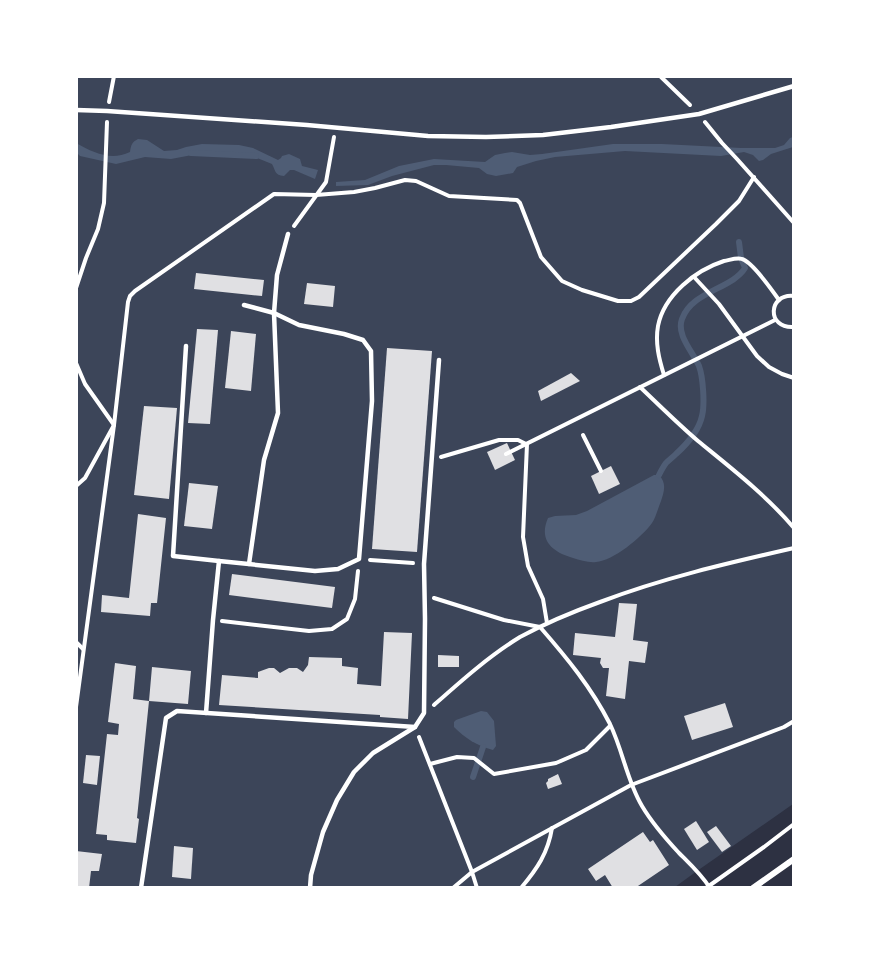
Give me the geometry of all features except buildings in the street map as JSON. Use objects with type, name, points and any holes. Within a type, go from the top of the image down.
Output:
[{"type":"street","points":[[753,888],[794,859]]},
{"type":"lane","points":[[76,110],[307,125],[428,136],[486,137],[543,135],[699,114],[794,86]]},
{"type":"lane","points":[[249,564],[264,460],[278,413],[274,313],[278,275],[288,234]]},
{"type":"lane","points":[[186,346],[172,556],[315,571],[338,568],[359,559],[372,401],[371,351],[363,340],[299,325],[274,313],[244,305]]},
{"type":"lane","points":[[310,888],[311,875],[323,831],[337,800],[354,772],[373,753],[415,727],[424,713],[424,564],[439,360]]},
{"type":"lane","points":[[206,713],[219,561]]},
{"type":"lane","points":[[141,888],[166,718],[177,711],[415,727]]},
{"type":"path","points":[[76,288],[98,229],[104,203],[107,111],[114,76]]},
{"type":"path","points":[[660,76],[699,114],[794,223]]},
{"type":"path","points":[[288,234],[326,182],[335,129]]},
{"type":"path","points":[[76,707],[128,302],[135,291],[274,194],[316,195],[354,192],[405,180],[416,181],[448,196],[517,200],[520,202],[541,257],[562,280],[582,290],[618,301],[631,301],[639,297],[716,224],[738,201],[754,177]]},
{"type":"path","points":[[664,375],[658,356],[658,325],[669,301],[705,269],[720,262],[741,258],[748,263],[779,300]]},
{"type":"path","points":[[694,277],[719,304],[757,356],[769,367],[794,378]]},
{"type":"path","points":[[794,296],[783,297],[774,308],[775,320],[782,326],[794,327]]},
{"type":"path","points":[[506,454],[775,320]]},
{"type":"path","points":[[76,363],[85,384],[114,425]]},
{"type":"path","points":[[640,387],[688,432],[739,474],[794,528]]},
{"type":"path","points":[[76,486],[85,478],[114,425]]},
{"type":"path","points":[[582,435],[601,471]]},
{"type":"path","points":[[432,458],[499,440],[518,440],[527,444]]},
{"type":"path","points":[[527,444],[523,537],[528,566],[543,599],[547,623]]},
{"type":"path","points":[[424,713],[473,670],[518,639],[547,623],[636,589],[721,564],[794,548]]},
{"type":"path","points":[[213,620],[309,631],[332,629],[347,619],[355,599],[359,559],[424,564]]},
{"type":"path","points":[[425,596],[504,620],[540,627],[588,686],[610,726],[641,806],[708,887],[794,824]]},
{"type":"path","points":[[76,642],[83,650]]},
{"type":"path","points":[[453,888],[472,872],[631,785],[784,727],[794,721]]},
{"type":"path","points":[[430,764],[457,757],[475,759],[494,774],[556,763],[586,750],[610,726]]},
{"type":"path","points":[[415,727],[477,888]]},
{"type":"path","points":[[521,888],[544,856],[550,843],[552,828]]},
{"type":"shaded area","points":[[76,77],[793,77],[793,804],[675,887],[77,887]]},
{"type":"shaded area","points":[[793,137],[793,147],[771,154],[759,161],[753,155],[744,152],[721,156],[625,151],[555,157],[517,167],[513,173],[496,176],[487,174],[479,168],[434,165],[368,185],[336,186],[336,182],[365,180],[399,166],[434,159],[485,162],[495,155],[512,152],[530,155],[613,144],[775,148],[784,145]]},
{"type":"shaded area","points":[[138,139],[147,140],[164,151],[202,144],[239,145],[253,148],[278,160],[289,154],[300,159],[302,166],[318,170],[315,179],[294,170],[290,170],[284,176],[278,175],[272,164],[247,154],[221,152],[208,152],[171,159],[145,157],[116,164],[80,156],[77,153],[76,143],[103,155],[123,155],[130,152],[132,144]]},
{"type":"shaded area","points":[[654,475],[662,478],[664,488],[655,518],[641,535],[619,553],[603,561],[590,562],[566,556],[549,544],[545,533],[548,518],[576,515],[587,511]]},
{"type":"shaded area","points":[[481,711],[487,712],[494,721],[496,746],[493,750],[472,741],[454,727],[456,720]]},
{"type":"waterway","points":[[191,153],[256,156]]},
{"type":"waterway","points":[[659,475],[666,463],[692,437],[703,411],[699,366],[683,337],[682,319],[694,302],[731,281],[745,268],[739,242]]},
{"type":"waterway","points":[[473,777],[483,747]]}]
